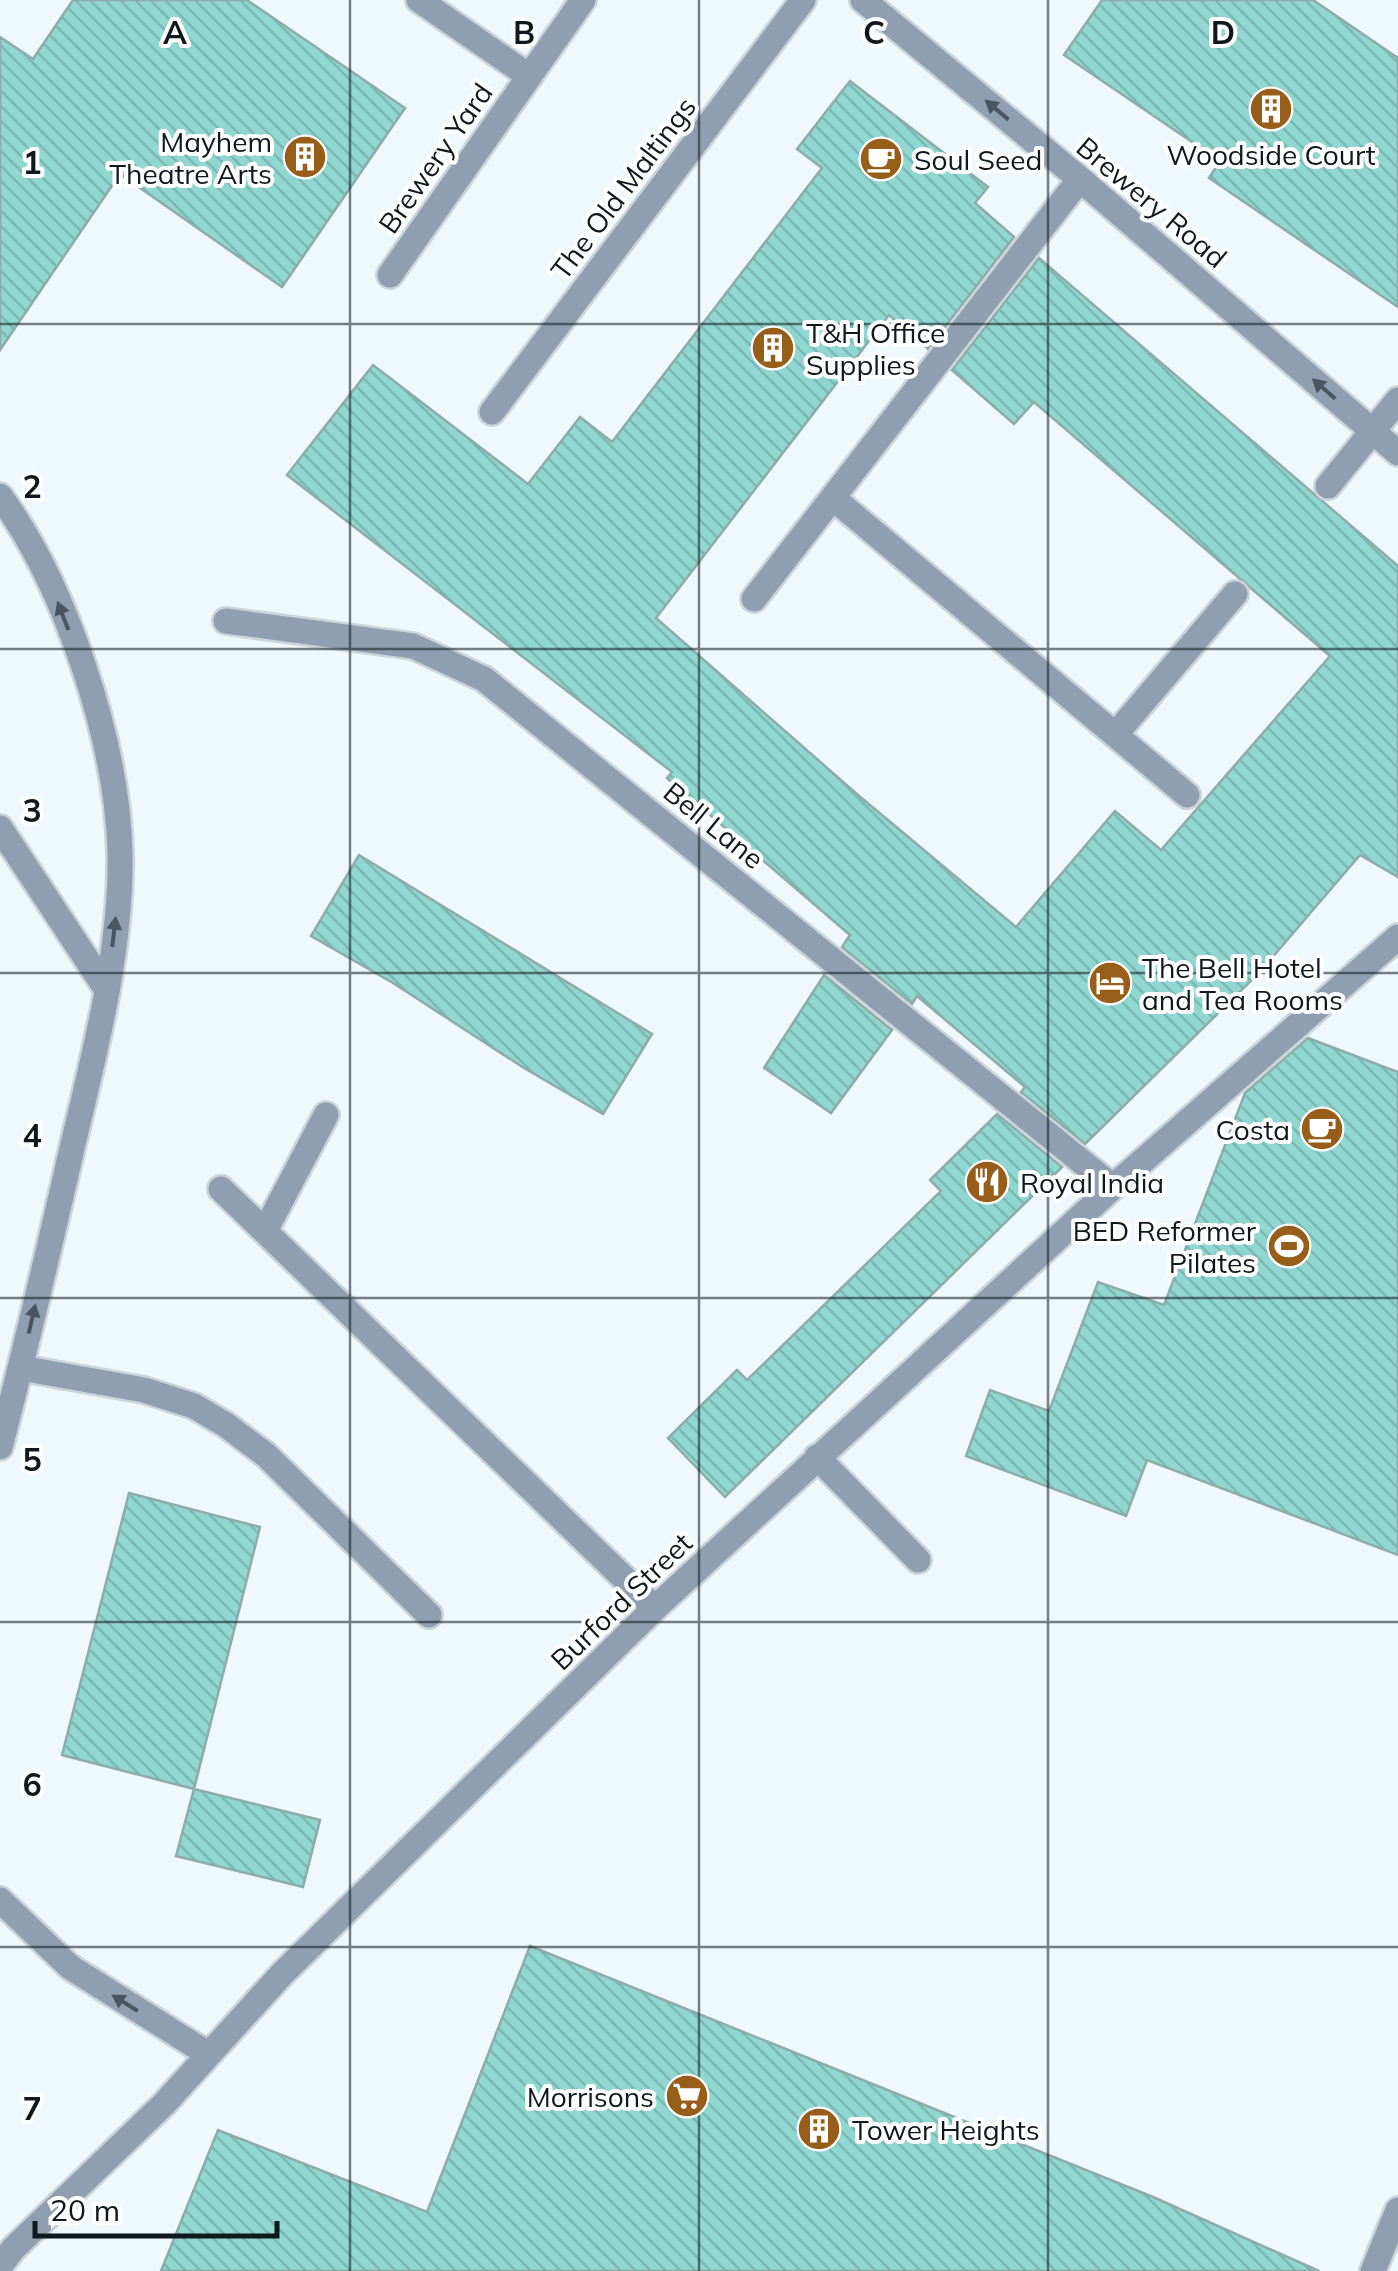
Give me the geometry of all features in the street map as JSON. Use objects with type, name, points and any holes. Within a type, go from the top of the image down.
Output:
[{"type":"street","name":"Brewery Yard","points":[[420,0],[529,76]]},
{"type":"street","name":"Brewery Yard","points":[[390,275],[582,0]]},
{"type":"street","name":"The Old Maltings","points":[[492,412],[802,0]]},
{"type":"street","name":"Brewery Road","points":[[863,0],[1080,178],[1398,453]]},
{"type":"street","points":[[754,600],[1080,178]]},
{"type":"street","points":[[1328,486],[1398,400]]},
{"type":"street","points":[[0,496],[52,586],[97,708],[120,851],[107,990],[0,1447]]},
{"type":"street","points":[[832,498],[1188,794]]},
{"type":"street","points":[[1116,736],[1236,594]]},
{"type":"street","name":"Bell Lane","points":[[226,621],[414,646],[484,679],[1113,1186]]},
{"type":"street","points":[[0,828],[107,990]]},
{"type":"street","name":"Burford Street","points":[[0,2266],[12,2249],[164,2104],[282,1974],[654,1608],[1113,1186],[1398,937]]},
{"type":"street","points":[[265,1231],[326,1115]]},
{"type":"street","points":[[221,1189],[654,1608]]},
{"type":"street","points":[[21,1368],[144,1390],[194,1406],[226,1425],[266,1455],[430,1615]]},
{"type":"street","points":[[817,1458],[918,1560]]},
{"type":"street","points":[[0,1900],[70,1967],[208,2054]]},
{"type":"street","points":[[1373,2271],[1398,2210]]},
{"type":"building","points":[[73,0],[247,0],[405,108],[282,287],[120,174],[0,350],[0,37],[33,59]]},
{"type":"building","name":"Woodside Court","points":[[1102,0],[1313,0],[1398,58],[1398,307],[1209,178],[1220,161],[1064,55]]},
{"type":"building","points":[[850,81],[988,187],[975,203],[1014,237],[928,349],[889,315],[656,618],[1016,927],[1115,811],[1161,850],[1330,656],[1034,402],[1014,424],[952,370],[1039,258],[1398,566],[1398,877],[1360,855],[1259,973],[1085,1144],[1021,1092],[1025,1087],[917,996],[912,1004],[842,947],[850,935],[667,778],[672,772],[287,475],[373,365],[528,484],[580,417],[612,442],[822,168],[797,149]]},
{"type":"building","points":[[359,855],[652,1034],[603,1114],[311,936]]},
{"type":"building","points":[[824,975],[892,1030],[831,1113],[764,1068]]},
{"type":"building","points":[[1308,1038],[1398,1072],[1398,1555],[1147,1460],[1126,1516],[966,1456],[990,1390],[1049,1411],[1098,1282],[1164,1305],[1245,1093]]},
{"type":"building","points":[[997,1114],[1062,1167],[725,1497],[668,1438],[737,1370],[747,1380],[941,1191],[930,1180]]},
{"type":"building","points":[[129,1493],[260,1527],[194,1789],[62,1755]]},
{"type":"building","points":[[194,1789],[320,1820],[303,1887],[176,1856]]},
{"type":"building","name":"Morrisons","points":[[530,1946],[1153,2197],[1319,2271],[161,2271],[218,2130],[427,2212]]},
{"type":"place","name":"Woodside Court","points":[[1271,109]]},
{"type":"place","name":"Mayhem Theatre Arts","points":[[305,157]]},
{"type":"place","name":"Soul Seed","points":[[881,159]]},
{"type":"place","name":"T&H Office Supplies","points":[[773,348]]},
{"type":"place","name":"The Bell Hotel and Tea Rooms","points":[[1110,983]]},
{"type":"place","name":"Costa","points":[[1322,1129]]},
{"type":"place","name":"Royal India","points":[[987,1182]]},
{"type":"place","name":"BED Reformer Pilates","points":[[1289,1246]]},
{"type":"place","name":"Morrisons","points":[[687,2096]]},
{"type":"place","name":"Tower Heights","points":[[819,2129]]}]
